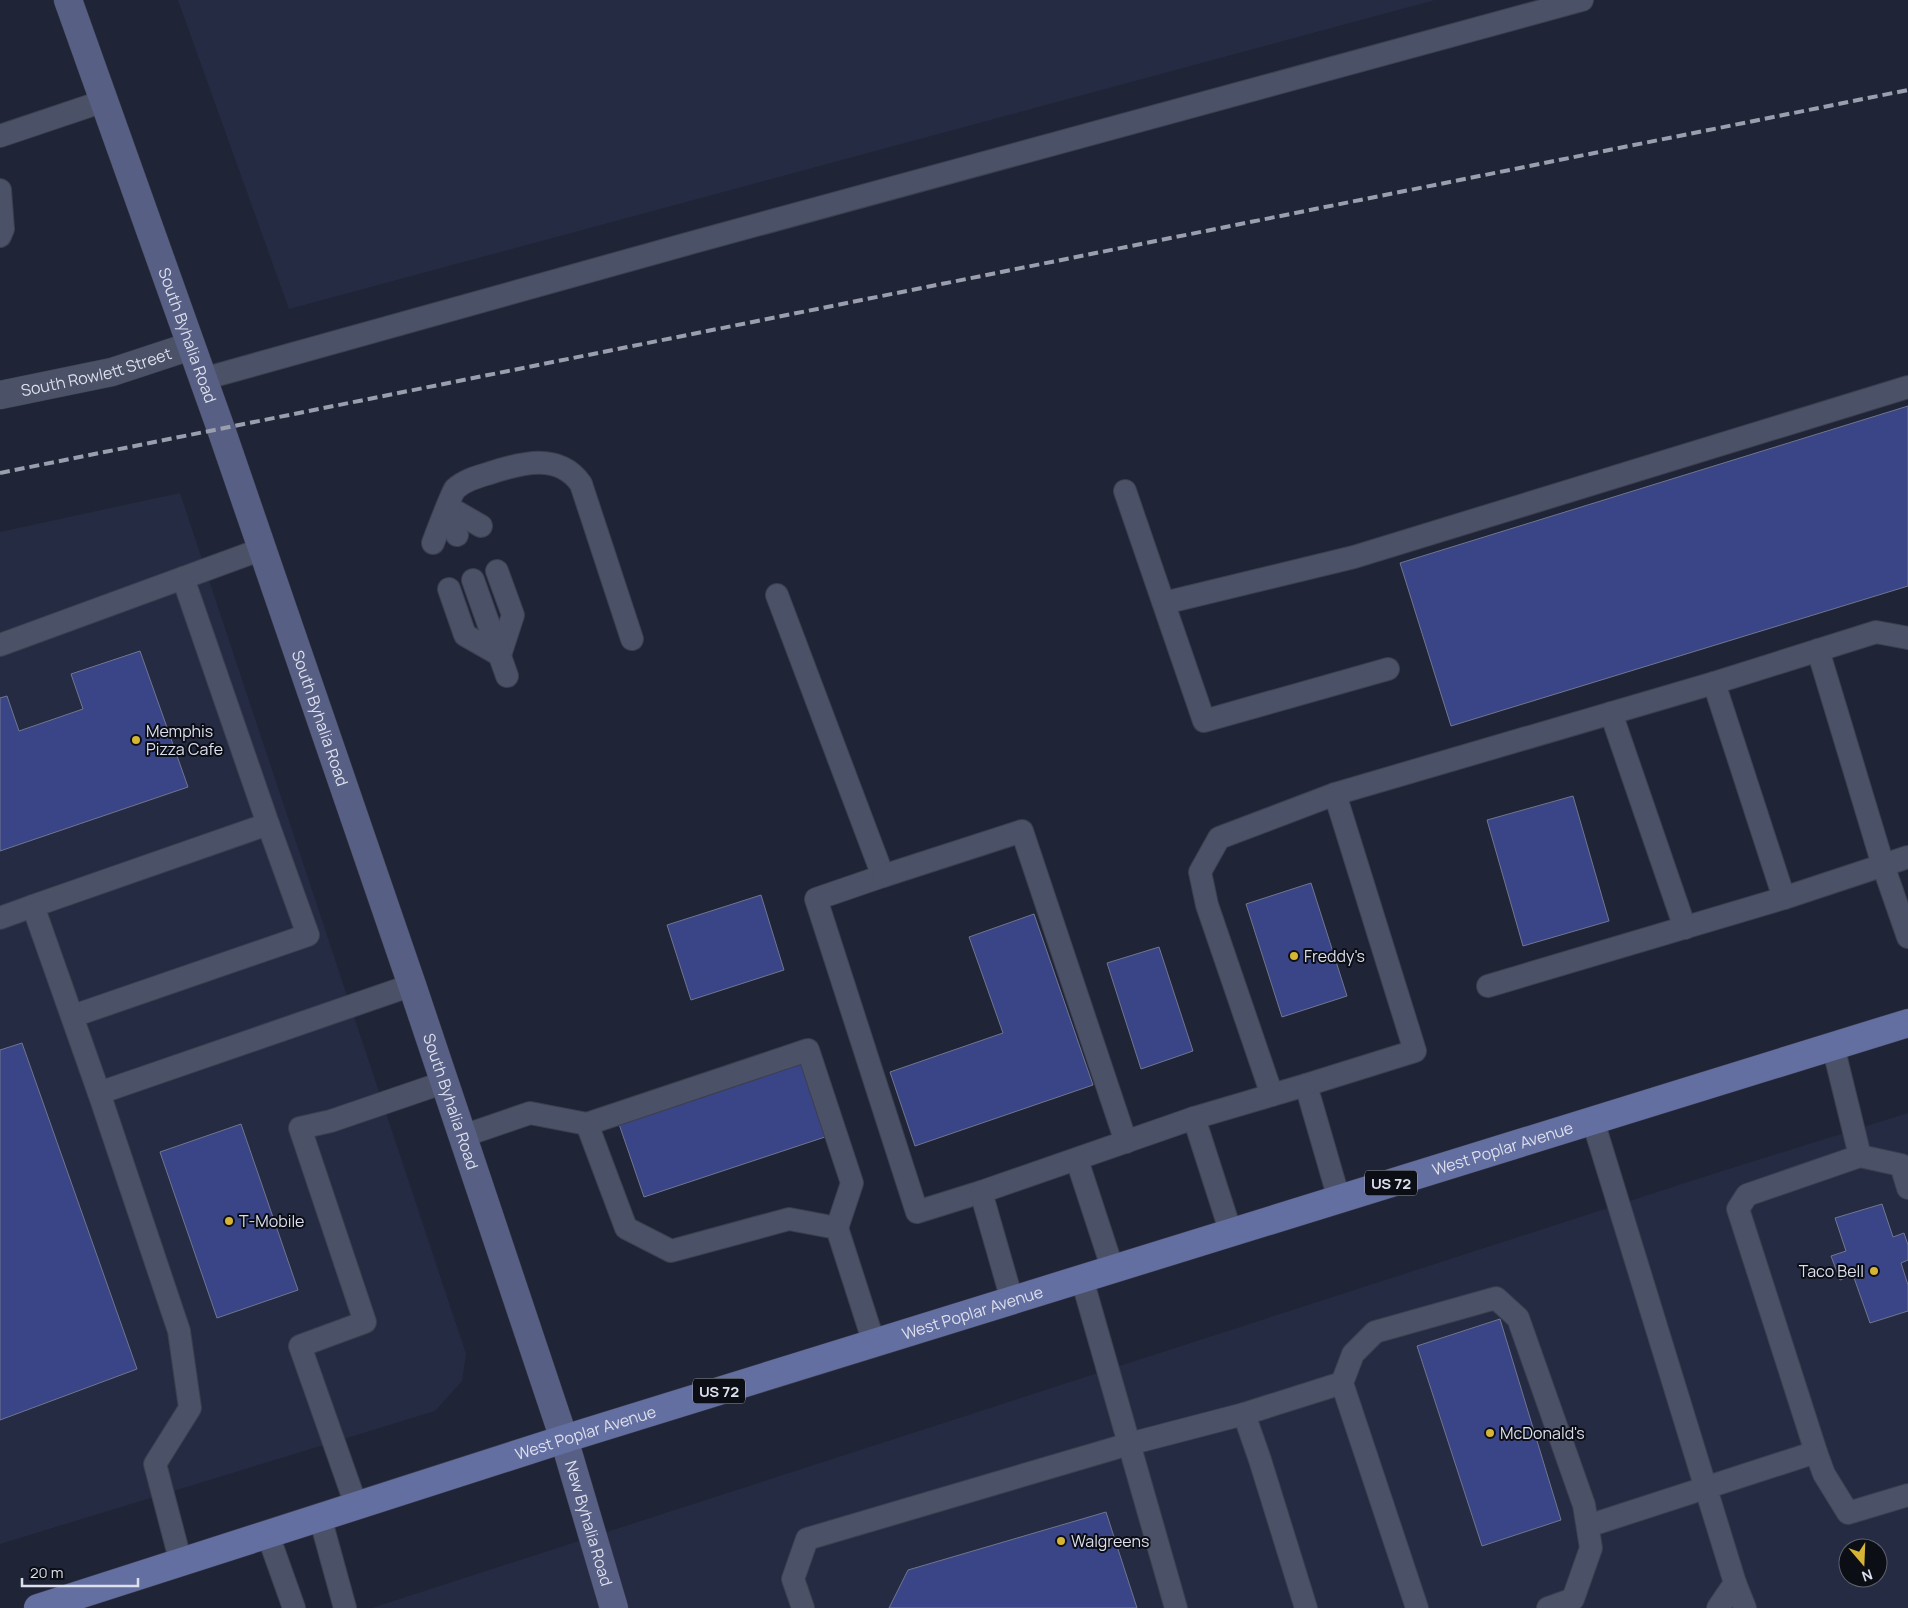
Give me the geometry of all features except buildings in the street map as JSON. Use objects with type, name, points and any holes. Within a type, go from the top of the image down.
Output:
[{"type":"main road","name":"South Byhalia Road","points":[[68,0],[192,346],[412,985],[564,1439]]},
{"type":"main road","name":"West Poplar Avenue","points":[[38,1608],[564,1439],[1908,1023]]},
{"type":"main road","name":"New Byhalia Road","points":[[564,1439],[614,1608]]},
{"type":"street","name":"South Rowlett Street","points":[[0,395],[112,372],[192,346]]},
{"type":"lane","points":[[203,379],[1582,0]]},
{"type":"lane","points":[[0,136],[104,101]]},
{"type":"lane","points":[[0,190],[3,230],[0,236]]},
{"type":"lane","points":[[1164,603],[1354,557],[1908,387]]},
{"type":"lane","points":[[433,543],[453,490],[469,480],[516,464],[545,462],[573,472],[581,484],[632,639]]},
{"type":"lane","points":[[1125,491],[1204,721],[1388,669]]},
{"type":"lane","points":[[448,507],[481,526]]},
{"type":"lane","points":[[448,507],[457,535]]},
{"type":"lane","points":[[0,644],[262,550]]},
{"type":"lane","points":[[498,571],[513,615],[500,655]]},
{"type":"lane","points":[[73,1016],[308,935],[182,578]]},
{"type":"lane","points":[[473,580],[507,676]]},
{"type":"lane","points":[[449,589],[465,635],[500,655]]},
{"type":"lane","points":[[777,595],[882,876]]},
{"type":"lane","points":[[1272,1095],[1207,905],[1200,872],[1219,838],[1335,794],[1714,683],[1876,632],[1908,638]]},
{"type":"lane","points":[[1818,650],[1883,865],[1908,937]]},
{"type":"lane","points":[[1714,683],[1784,898]]},
{"type":"lane","points":[[1610,713],[1685,928]]},
{"type":"lane","points":[[1126,1142],[1022,831],[816,899],[917,1212],[1077,1160],[1194,1118],[1415,1051],[1335,794]]},
{"type":"lane","points":[[0,918],[268,824]]},
{"type":"lane","points":[[1488,986],[1784,898],[1908,857]]},
{"type":"lane","points":[[33,906],[73,1016],[179,1331],[190,1408],[155,1464],[181,1563]]},
{"type":"lane","points":[[99,1093],[412,985]]},
{"type":"lane","points":[[1833,1046],[1860,1156]]},
{"type":"lane","points":[[463,1136],[530,1113],[587,1124],[808,1050],[852,1183],[838,1228],[874,1344]]},
{"type":"lane","points":[[356,1505],[300,1346],[365,1322],[300,1128],[332,1120],[445,1082]]},
{"type":"lane","points":[[1306,1084],[1339,1199]]},
{"type":"lane","points":[[1194,1118],[1231,1233]]},
{"type":"lane","points":[[1593,1121],[1705,1488],[1735,1583],[1745,1608]]},
{"type":"lane","points":[[587,1124],[626,1228],[671,1251],[789,1219],[838,1228]]},
{"type":"lane","points":[[1908,1188],[1901,1166],[1860,1156],[1747,1194],[1738,1209],[1824,1474],[1848,1513],[1908,1495]]},
{"type":"lane","points":[[1077,1160],[1113,1270]]},
{"type":"lane","points":[[981,1192],[1012,1300]]},
{"type":"lane","points":[[1082,1279],[1176,1608]]},
{"type":"lane","points":[[1417,1608],[1342,1382],[1352,1354],[1375,1332],[1496,1298],[1518,1318],[1584,1505],[1588,1526],[1591,1548],[1573,1599],[1548,1608]]},
{"type":"lane","points":[[803,1608],[793,1579],[808,1539],[1129,1444],[1244,1414],[1342,1382]]},
{"type":"lane","points":[[1244,1414],[1306,1608]]},
{"type":"lane","points":[[1588,1526],[1816,1452]]},
{"type":"lane","points":[[320,1517],[345,1608]]},
{"type":"lane","points":[[268,1535],[294,1608]]},
{"type":"lane","points":[[1718,1608],[1735,1583]]},
{"type":"shaded area","points":[[178,0],[1435,0],[289,309]]},
{"type":"shaded area","points":[[180,493],[466,1354],[462,1381],[435,1411],[0,1544],[0,532]]},
{"type":"shaded area","points":[[1908,1113],[1908,1608],[372,1608],[1713,1174]]},
{"type":"railway","points":[[0,473],[1908,90]]},
{"type":"place","name":"Memphis Pizza Cafe","points":[[136,740]]},
{"type":"place","name":"Freddy's","points":[[1294,956]]},
{"type":"place","name":"T-Mobile","points":[[229,1221]]},
{"type":"place","name":"Taco Bell","points":[[1874,1271]]},
{"type":"place","name":"McDonald's","points":[[1490,1433]]},
{"type":"place","name":"Walgreens","points":[[1061,1541]]}]
